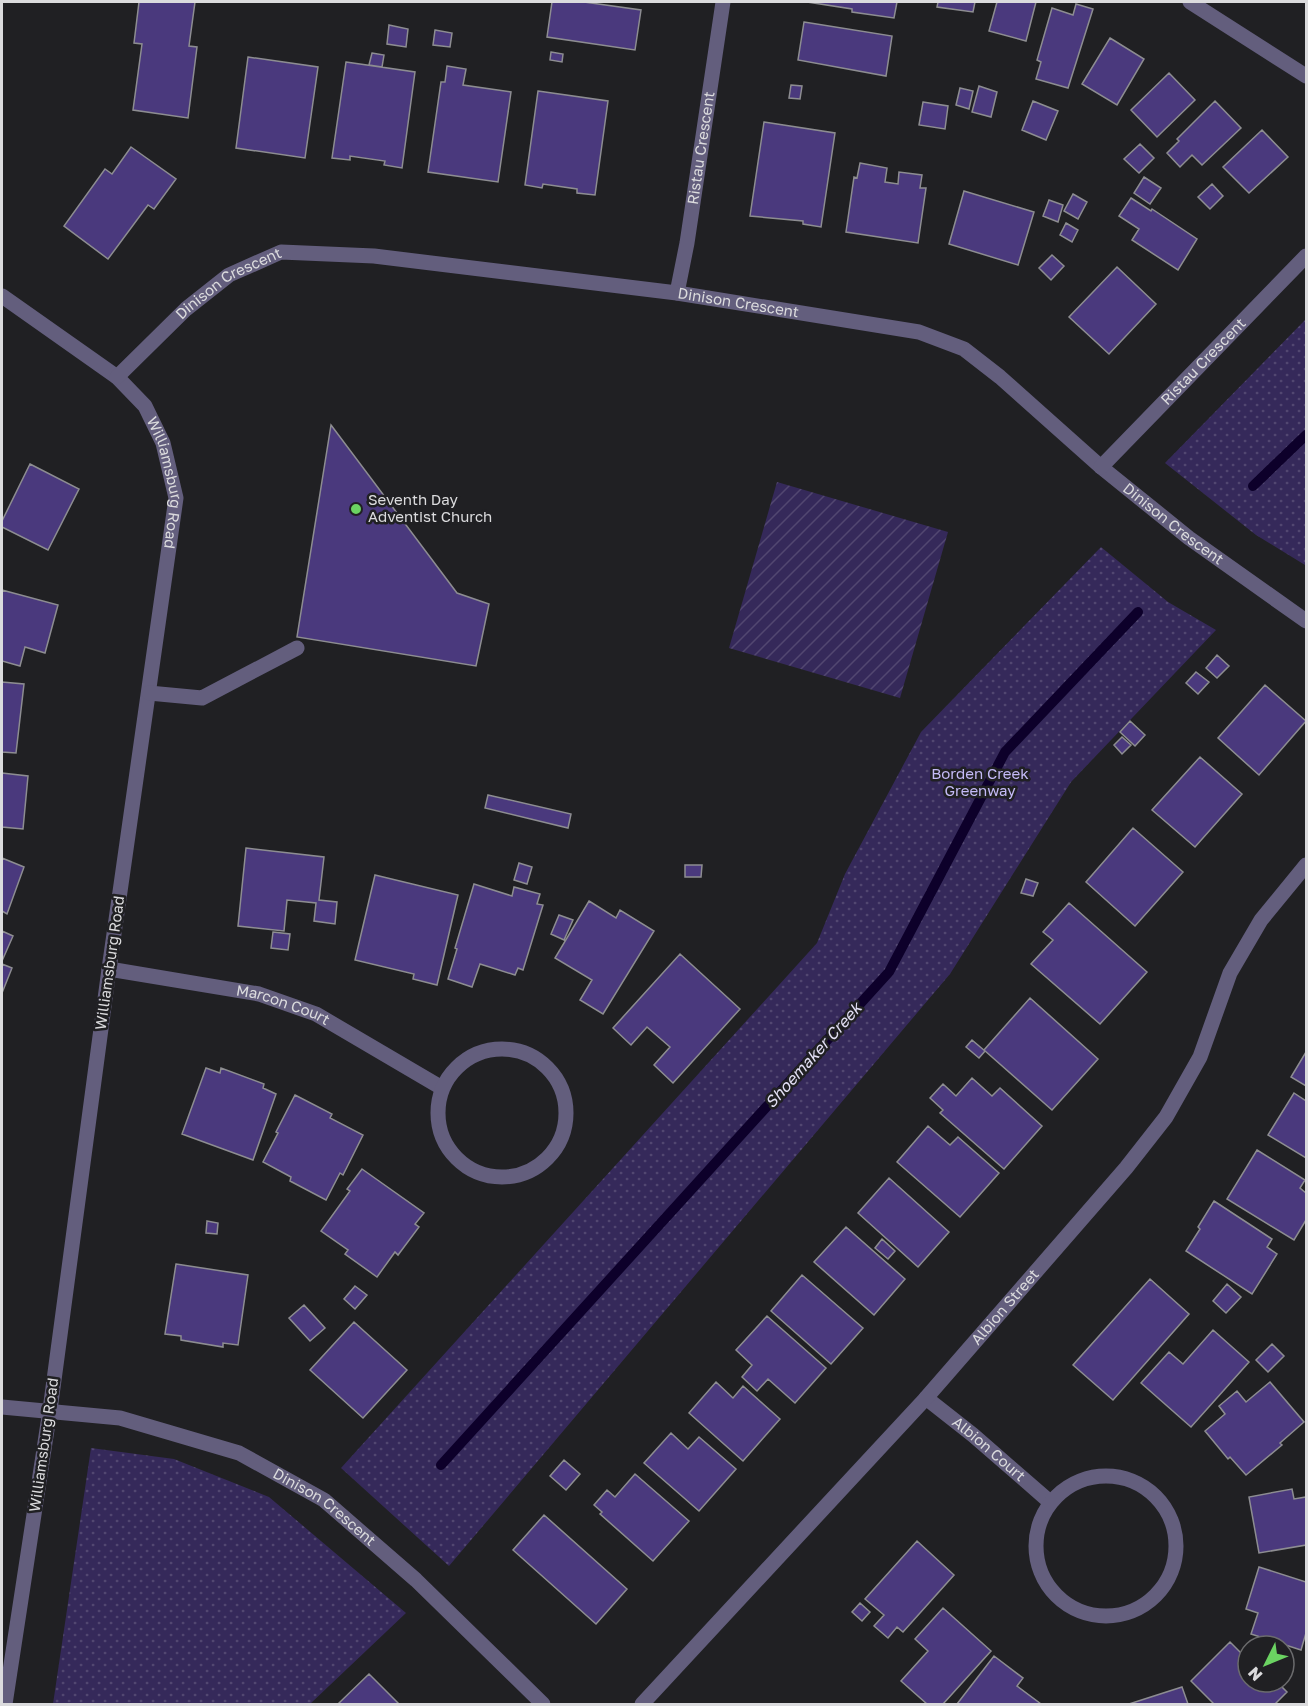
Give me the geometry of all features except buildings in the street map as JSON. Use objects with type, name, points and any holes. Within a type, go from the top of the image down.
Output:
[{"type":"street","name":"Ristau Crescent","points":[[677,293],[687,243],[723,2]]},
{"type":"street","points":[[1190,2],[1306,76]]},
{"type":"street","name":"Dinison Crescent","points":[[117,377],[186,309],[229,275],[281,252],[374,256],[677,293],[919,332],[964,349],[1000,377],[1101,467],[1189,538],[1306,621]]},
{"type":"street","name":"Ristau Crescent","points":[[1101,467],[1306,256]]},
{"type":"street","name":"Williamsburg Road","points":[[2,296],[117,377],[145,406],[164,443],[176,498],[109,969],[50,1410],[5,1704]]},
{"type":"street","points":[[149,693],[202,698],[297,648]]},
{"type":"street","name":"Albion Street","points":[[642,1704],[926,1398],[1126,1168],[1166,1117],[1200,1058],[1230,974],[1261,920],[1306,865]]},
{"type":"street","name":"Marcon Court","points":[[109,969],[259,994],[316,1014],[442,1088]]},
{"type":"street","points":[[512,1050],[533,1057],[557,1081],[565,1102],[565,1123],[558,1145],[548,1158],[530,1171],[506,1177],[484,1175],[468,1168],[451,1153],[440,1133],[438,1110],[442,1088],[463,1061],[483,1051],[512,1050]]},
{"type":"street","name":"Albion Court","points":[[926,1398],[973,1435],[1050,1502]]},
{"type":"street","name":"Dinison Crescent","points":[[2,1407],[120,1418],[239,1453],[324,1500],[416,1580],[543,1704]]},
{"type":"street","points":[[1103,1475],[1128,1479],[1148,1489],[1165,1507],[1173,1525],[1175,1563],[1164,1586],[1153,1599],[1132,1612],[1101,1616],[1078,1611],[1058,1597],[1043,1577],[1036,1553],[1039,1524],[1050,1502],[1059,1493],[1080,1480],[1103,1475]]},
{"type":"green space","points":[[1306,319],[1305,565],[1256,535],[1165,463]]},
{"type":"green space","points":[[777,482],[948,532],[900,698],[729,648]]},
{"type":"green space","name":"Borden Creek Greenway","points":[[1101,547],[1168,602],[1216,630],[1071,782],[950,974],[449,1566],[341,1468],[817,943],[845,874],[921,732]]},
{"type":"green space","points":[[91,1448],[174,1459],[269,1497],[406,1613],[310,1704],[53,1704]]},
{"type":"waterway","name":"Shoemaker Creek","points":[[1253,486],[1306,435]]},
{"type":"waterway","name":"Shoemaker Creek","points":[[441,1465],[889,972],[1005,752],[1138,612]]},
{"type":"place","name":"Seventh Day Adventist Church","points":[[356,509]]}]
